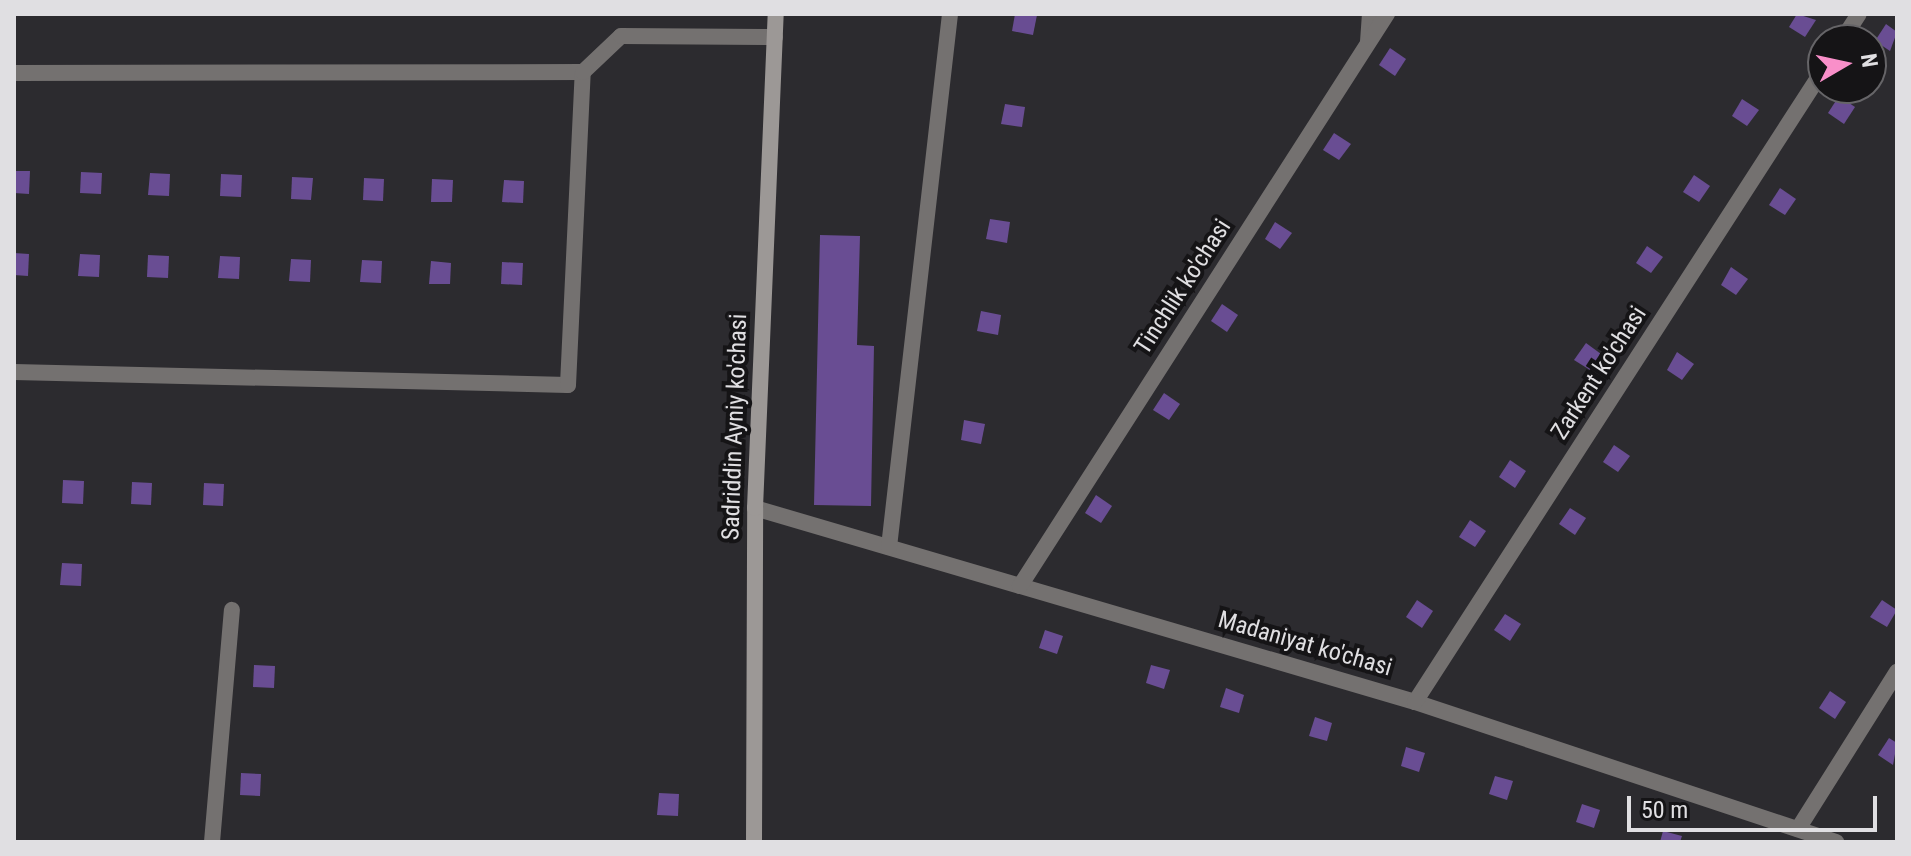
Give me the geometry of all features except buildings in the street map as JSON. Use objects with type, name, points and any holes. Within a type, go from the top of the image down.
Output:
[{"type":"street","name":"Sadriddin Ayniy ko'chasi","points":[[754,842],[755,508],[776,14]]},
{"type":"street","points":[[889,547],[950,14]]},
{"type":"street","points":[[1368,43],[1370,14]]},
{"type":"street","name":"Tinchlik ko'chasi","points":[[1020,586],[1387,14]]},
{"type":"street","points":[[14,73],[583,72],[621,36],[775,37]]},
{"type":"street","points":[[14,372],[568,385],[583,72]]},
{"type":"street","name":"Zarkent ko'chasi","points":[[1415,702],[1807,95]]},
{"type":"street","name":"Madaniyat ko'chasi","points":[[755,508],[1415,702],[1836,842]]},
{"type":"street","points":[[212,842],[232,610]]},
{"type":"street","points":[[1798,829],[1897,672]]}]
